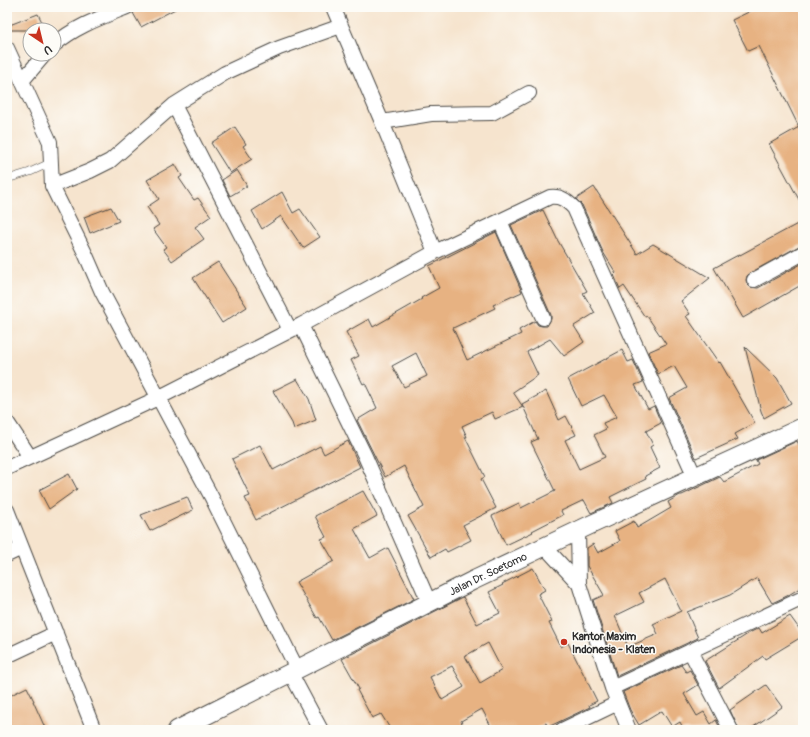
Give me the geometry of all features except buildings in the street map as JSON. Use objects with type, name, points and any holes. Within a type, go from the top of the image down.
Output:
[{"type":"street","points":[[62,38],[91,22],[127,7]]},
{"type":"street","points":[[333,7],[435,252]]},
{"type":"street","points":[[52,186],[90,171],[110,160],[174,105],[224,73],[279,48],[341,26]]},
{"type":"street","points":[[7,48],[50,142],[52,186],[85,253],[102,292],[211,496],[321,730]]},
{"type":"street","points":[[22,81],[38,62]]},
{"type":"street","points":[[382,122],[431,114],[492,113],[529,93]]},
{"type":"street","points":[[174,105],[365,456],[429,602]]},
{"type":"street","points":[[7,468],[158,398],[295,328],[435,252],[550,197],[558,196],[566,200],[574,208],[695,477]]},
{"type":"street","points":[[500,221],[543,318]]},
{"type":"street","points":[[754,280],[803,253]]},
{"type":"street","points":[[7,422],[30,457]]},
{"type":"street","name":"Jalan Dr. Soetomo","points":[[177,730],[429,602],[803,427]]},
{"type":"street","points":[[7,510],[94,730]]},
{"type":"street","points":[[578,531],[579,584],[612,688],[629,730]]},
{"type":"street","points":[[545,547],[579,584]]},
{"type":"street","points":[[7,555],[22,548]]},
{"type":"street","points":[[612,688],[803,598]]},
{"type":"street","points":[[7,656],[56,633]]},
{"type":"street","points":[[690,651],[731,730]]},
{"type":"street","points":[[562,730],[618,703]]},
{"type":"lane","points":[[7,179],[30,172],[52,162]]},
{"type":"place","name":"Kantor Maxim Indonesia - Klaten","points":[[564,642]]}]
